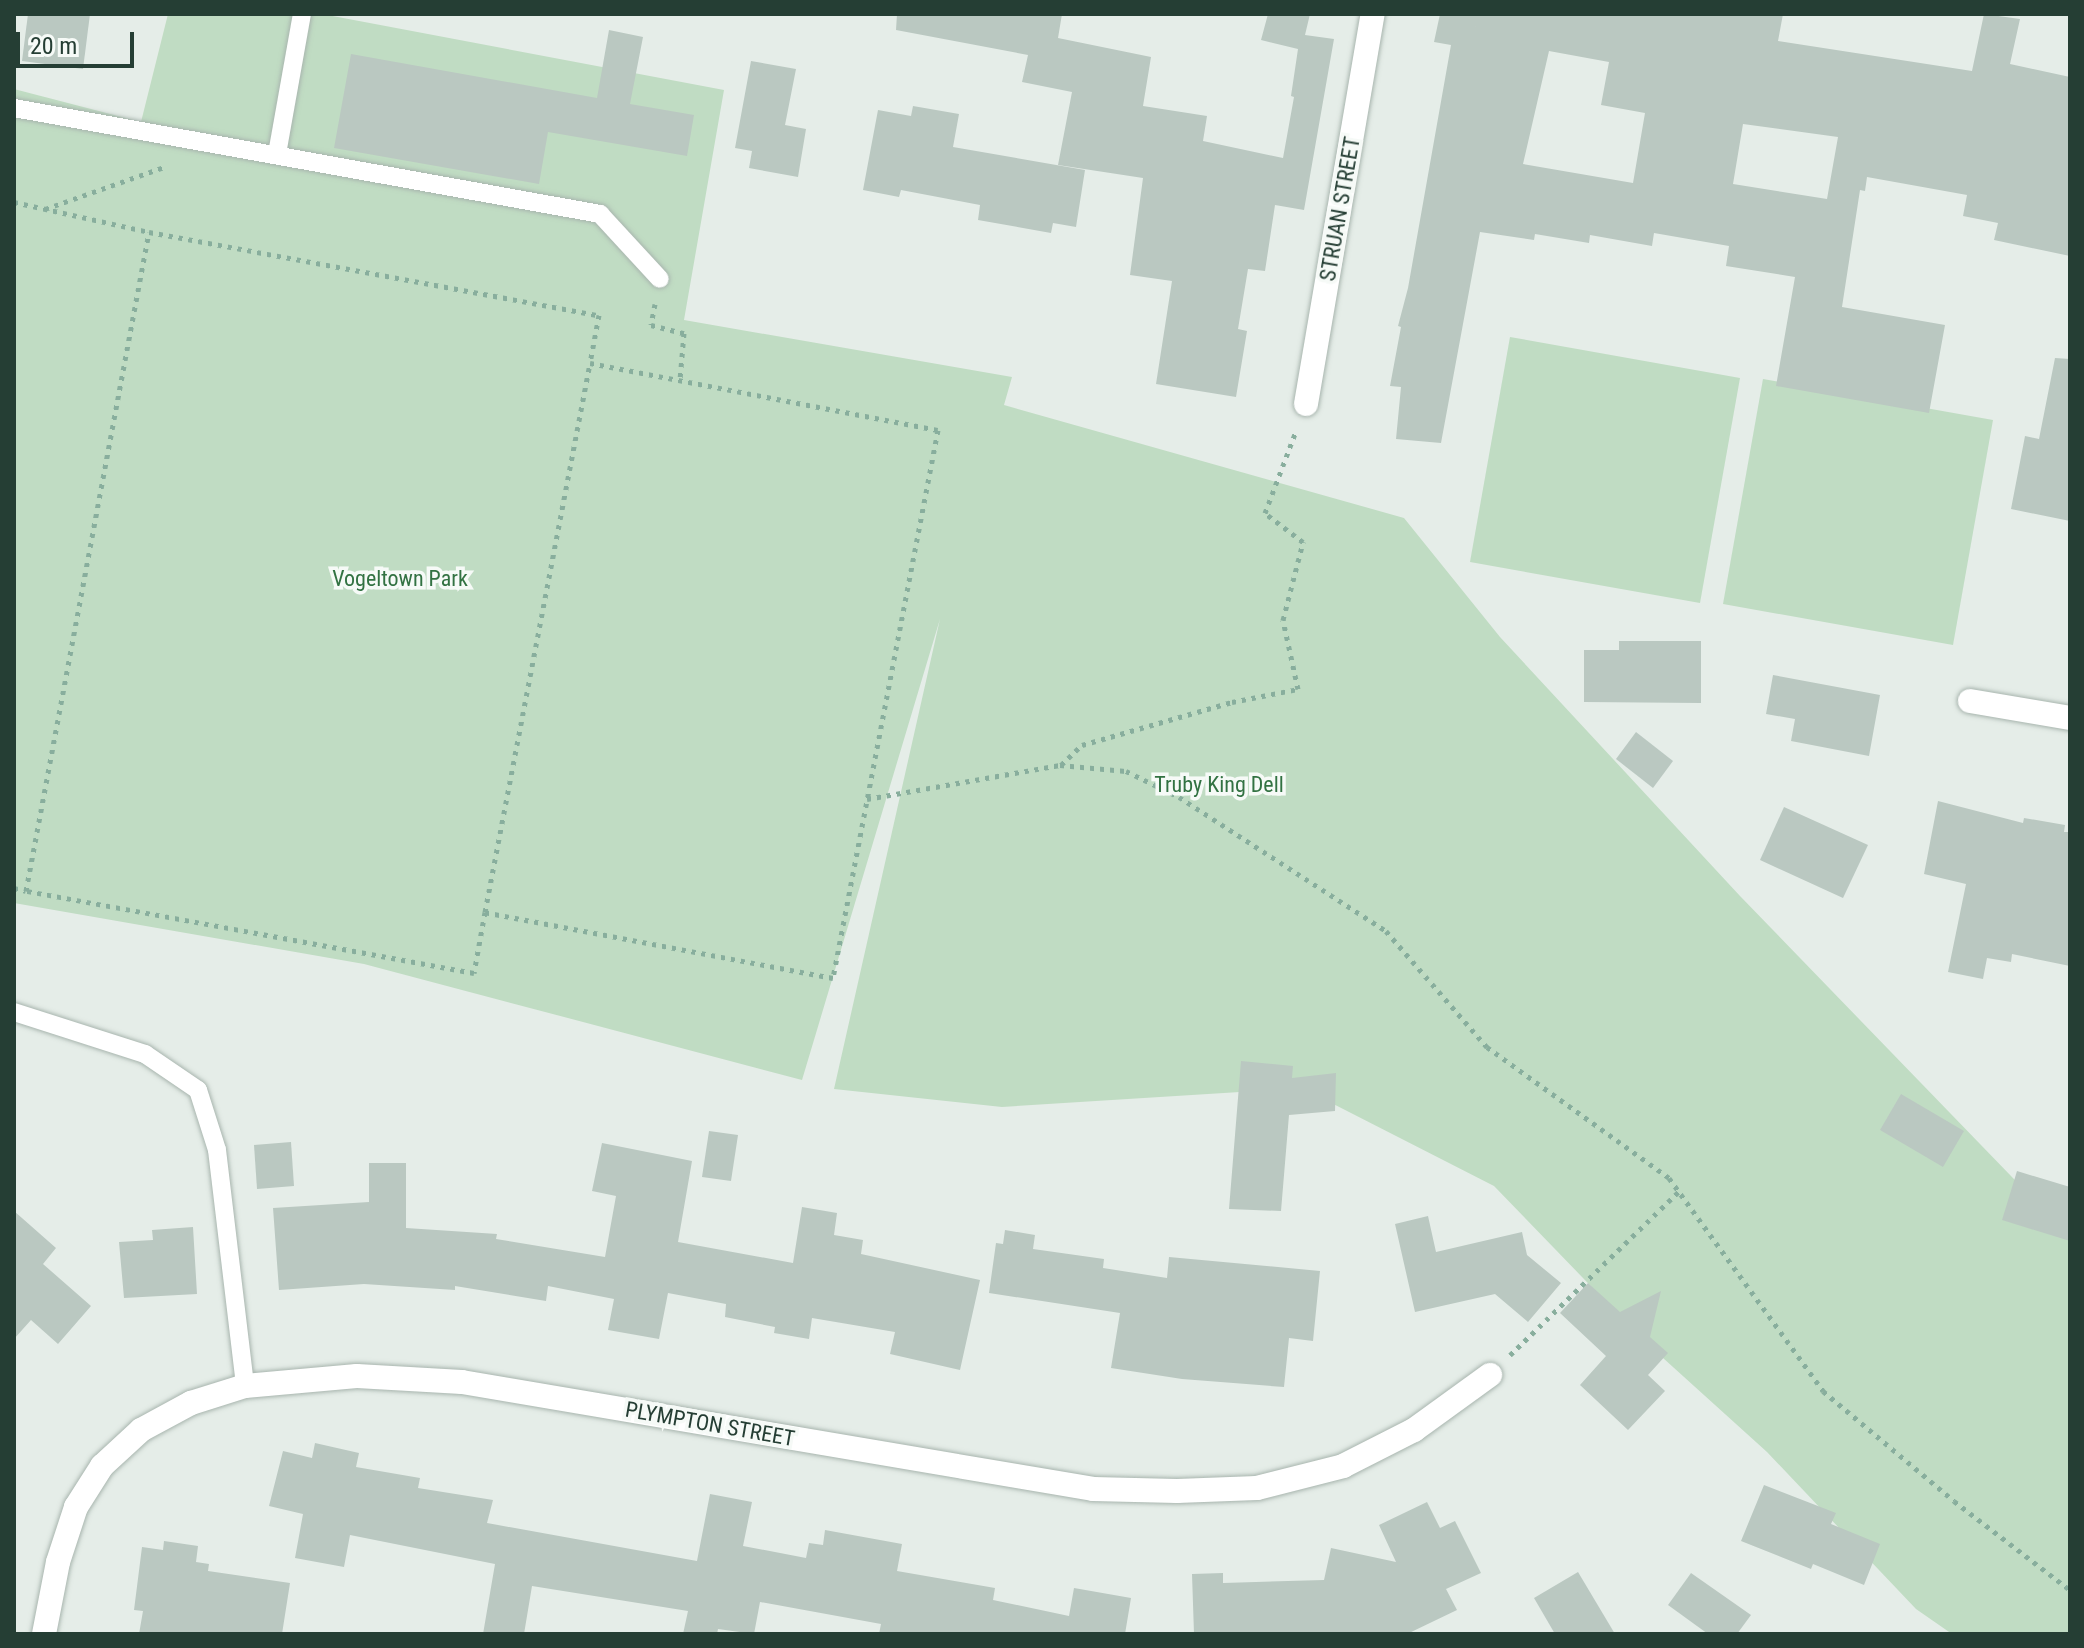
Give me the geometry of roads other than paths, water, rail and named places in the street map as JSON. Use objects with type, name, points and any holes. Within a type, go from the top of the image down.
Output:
[{"type":"street","name":"STRUAN STREET","points":[[1306,404],[1373,14]]},
{"type":"street","points":[[1970,701],[2070,718]]},
{"type":"street","name":"PLYMPTON STREET","points":[[44,1634],[58,1562],[76,1507],[102,1466],[141,1430],[191,1403],[245,1386],[357,1376],[462,1382],[1093,1489],[1177,1491],[1257,1488],[1343,1466],[1414,1430],[1490,1375]]},
{"type":"lane","points":[[277,154],[302,14]]},
{"type":"lane","points":[[14,108],[600,214],[660,279]]},
{"type":"lane","points":[[14,1012],[145,1054],[198,1090],[217,1150],[245,1386]]},
{"type":"park label","name":"Vogeltown Park","points":[[400,579]]},
{"type":"park label","name":"Truby King Dell","points":[[1219,785]]}]
